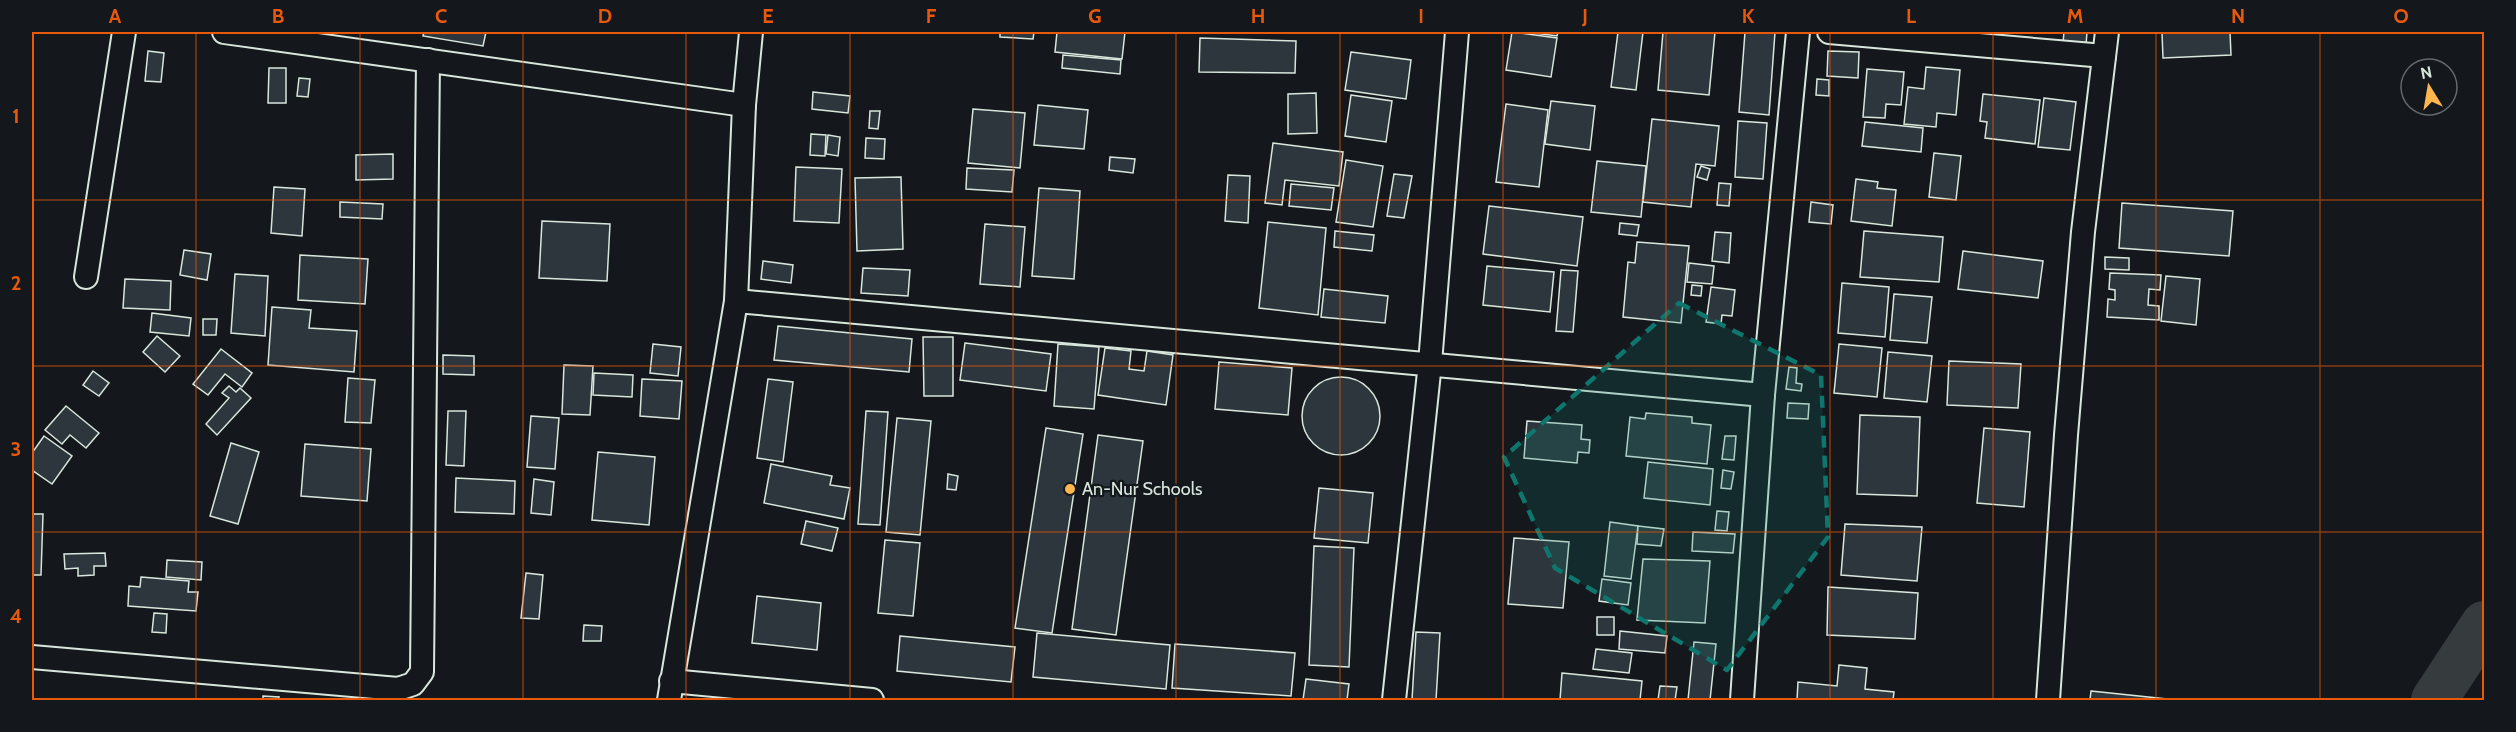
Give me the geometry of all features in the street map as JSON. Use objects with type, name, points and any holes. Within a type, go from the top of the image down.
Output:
[{"type":"street","points":[[86,277],[124,32]]},
{"type":"street","points":[[224,32],[744,105]]},
{"type":"street","points":[[751,32],[744,105],[736,301],[670,691],[872,700]]},
{"type":"street","points":[[1394,700],[1430,363],[1457,32]]},
{"type":"street","points":[[1742,700],[1763,395],[1798,32]]},
{"type":"street","points":[[1829,32],[2104,56]]},
{"type":"street","points":[[2048,700],[2077,304],[2107,32]]},
{"type":"street","points":[[32,657],[398,689],[413,684],[422,672],[428,60]]},
{"type":"street","points":[[736,301],[1763,395]]},
{"type":"highlighted area","points":[[1679,303],[1821,375],[1828,537],[1727,670],[1555,568],[1504,457]]},
{"type":"building","points":[[424,32],[486,32],[483,46],[423,36]]},
{"type":"building","points":[[1000,32],[1034,32],[1033,39],[1000,37]]},
{"type":"building","points":[[1057,32],[1125,32],[1122,59],[1055,52]]},
{"type":"building","points":[[1512,32],[1557,38],[1551,77],[1506,70]]},
{"type":"building","points":[[1526,32],[1558,32],[1557,36]]},
{"type":"building","points":[[1618,32],[1643,32],[1636,90],[1611,87]]},
{"type":"building","points":[[1663,32],[1715,32],[1709,95],[1658,90]]},
{"type":"building","points":[[1745,32],[1775,32],[1769,115],[1739,112]]},
{"type":"building","points":[[2064,32],[2087,32],[2086,45],[2063,43]]},
{"type":"building","points":[[2230,32],[2231,55],[2163,58],[2162,33]]},
{"type":"building","points":[[1200,38],[1296,41],[1295,73],[1199,72]]},
{"type":"building","points":[[148,51],[164,53],[161,82],[145,81]]},
{"type":"building","points":[[1828,51],[1859,52],[1858,78],[1827,76]]},
{"type":"building","points":[[1351,52],[1411,60],[1406,99],[1345,90]]},
{"type":"building","points":[[1063,55],[1121,60],[1120,74],[1062,68]]},
{"type":"building","points":[[1926,67],[1960,70],[1956,115],[1937,113],[1936,127],[1904,124],[1908,87],[1924,89]]},
{"type":"building","points":[[269,68],[286,68],[286,103],[268,103]]},
{"type":"building","points":[[1867,69],[1904,72],[1901,105],[1886,104],[1885,118],[1863,117]]},
{"type":"building","points":[[299,78],[310,79],[308,97],[297,96]]},
{"type":"building","points":[[1817,79],[1829,80],[1829,96],[1816,95]]},
{"type":"building","points":[[813,92],[850,96],[848,113],[812,109]]},
{"type":"building","points":[[1316,93],[1317,133],[1288,134],[1288,94]]},
{"type":"building","points":[[1983,94],[2040,100],[2035,144],[1985,138],[1987,122],[1980,121]]},
{"type":"building","points":[[1351,95],[1392,101],[1386,142],[1345,136]]},
{"type":"building","points":[[2044,98],[2076,102],[2070,150],[2038,147]]},
{"type":"building","points":[[1551,101],[1595,106],[1590,150],[1545,144]]},
{"type":"building","points":[[1506,104],[1548,110],[1539,187],[1496,182]]},
{"type":"building","points":[[1038,105],[1088,110],[1084,149],[1034,145]]},
{"type":"building","points":[[973,109],[1025,113],[1020,168],[968,163]]},
{"type":"building","points":[[870,111],[880,111],[878,129],[869,128]]},
{"type":"building","points":[[1652,119],[1719,126],[1715,166],[1696,164],[1691,207],[1643,202]]},
{"type":"building","points":[[1738,121],[1767,123],[1763,179],[1735,177]]},
{"type":"building","points":[[1865,122],[1923,128],[1921,152],[1862,146]]},
{"type":"building","points":[[811,134],[826,135],[825,156],[810,155]]},
{"type":"building","points":[[828,135],[840,137],[838,156],[826,154]]},
{"type":"building","points":[[866,138],[885,139],[884,159],[865,158]]},
{"type":"building","points":[[1273,143],[1343,152],[1339,186],[1285,180],[1282,205],[1265,203]]},
{"type":"building","points":[[1934,153],[1961,156],[1956,200],[1929,197]]},
{"type":"building","points":[[393,154],[393,179],[356,180],[356,155]]},
{"type":"building","points":[[1110,157],[1135,159],[1133,173],[1109,170]]},
{"type":"building","points":[[1346,160],[1383,166],[1373,227],[1336,222]]},
{"type":"building","points":[[1597,161],[1646,166],[1641,217],[1591,212]]},
{"type":"building","points":[[1701,166],[1710,169],[1707,180],[1697,177]]},
{"type":"building","points":[[796,167],[842,169],[839,223],[794,221]]},
{"type":"building","points":[[967,168],[1014,170],[1012,192],[966,189]]},
{"type":"building","points":[[1394,174],[1412,176],[1404,218],[1387,216]]},
{"type":"building","points":[[1228,175],[1250,176],[1248,223],[1225,221]]},
{"type":"building","points":[[901,177],[903,249],[857,251],[855,178]]},
{"type":"building","points":[[1856,179],[1878,182],[1877,188],[1896,190],[1892,226],[1851,221]]},
{"type":"building","points":[[1719,183],[1731,184],[1729,206],[1717,205]]},
{"type":"building","points":[[1291,184],[1334,188],[1331,210],[1289,206]]},
{"type":"building","points":[[274,187],[305,189],[302,236],[271,233]]},
{"type":"building","points":[[1039,188],[1080,191],[1074,279],[1032,276]]},
{"type":"building","points":[[340,202],[383,204],[382,219],[340,217]]},
{"type":"building","points":[[1811,202],[1833,205],[1831,224],[1809,222]]},
{"type":"building","points":[[2122,203],[2233,211],[2229,256],[2119,248]]},
{"type":"building","points":[[1489,206],[1583,217],[1577,266],[1483,254]]},
{"type":"building","points":[[542,221],[610,224],[607,281],[539,278]]},
{"type":"building","points":[[1268,222],[1326,228],[1318,315],[1259,308]]},
{"type":"building","points":[[1620,223],[1639,225],[1637,236],[1619,234]]},
{"type":"building","points":[[985,224],[1025,227],[1020,287],[980,284]]},
{"type":"building","points":[[1335,231],[1374,235],[1372,251],[1334,247]]},
{"type":"building","points":[[1864,231],[1943,237],[1939,282],[1860,277]]},
{"type":"building","points":[[1715,232],[1731,233],[1729,263],[1712,261]]},
{"type":"building","points":[[1637,242],[1689,246],[1681,323],[1623,317],[1628,262],[1635,263]]},
{"type":"building","points":[[184,250],[211,254],[207,280],[180,275]]},
{"type":"building","points":[[1963,251],[2043,261],[2038,298],[1958,289]]},
{"type":"building","points":[[300,255],[368,259],[365,304],[298,300]]},
{"type":"building","points":[[2105,257],[2129,258],[2129,270],[2105,269]]},
{"type":"building","points":[[763,261],[793,265],[791,283],[761,279]]},
{"type":"building","points":[[1689,263],[1714,266],[1712,284],[1687,282]]},
{"type":"building","points":[[1487,266],[1554,272],[1550,312],[1483,305]]},
{"type":"building","points":[[863,268],[910,270],[908,296],[861,293]]},
{"type":"building","points":[[1561,270],[1578,271],[1573,332],[1556,331]]},
{"type":"building","points":[[2110,273],[2161,275],[2160,290],[2149,289],[2148,305],[2159,306],[2159,320],[2107,317],[2108,299],[2115,300],[2115,290],[2109,289]]},
{"type":"building","points":[[235,274],[268,276],[265,336],[231,333]]},
{"type":"building","points":[[2166,276],[2200,279],[2196,325],[2161,321]]},
{"type":"building","points":[[125,279],[171,281],[170,310],[123,308]]},
{"type":"building","points":[[1842,283],[1889,287],[1885,337],[1838,333]]},
{"type":"building","points":[[1692,285],[1702,286],[1701,296],[1691,295]]},
{"type":"building","points":[[1711,287],[1735,290],[1732,316],[1722,315],[1721,324],[1706,322]]},
{"type":"building","points":[[1324,289],[1388,296],[1385,323],[1321,317]]},
{"type":"building","points":[[1894,294],[1932,297],[1927,343],[1890,340]]},
{"type":"building","points":[[272,307],[311,310],[309,328],[357,331],[354,372],[268,365]]},
{"type":"building","points":[[152,313],[191,318],[189,336],[150,332]]},
{"type":"building","points":[[203,319],[217,319],[216,335],[203,335]]},
{"type":"building","points":[[778,326],[912,339],[909,372],[774,360]]},
{"type":"building","points":[[157,336],[180,356],[165,372],[143,352]]},
{"type":"building","points":[[923,337],[953,337],[953,396],[924,396]]},
{"type":"building","points":[[965,343],[1051,354],[1046,391],[960,380]]},
{"type":"building","points":[[653,344],[681,347],[678,376],[650,373]]},
{"type":"building","points":[[1058,344],[1099,347],[1094,409],[1054,406]]},
{"type":"building","points":[[1839,344],[1882,348],[1877,397],[1834,393]]},
{"type":"building","points":[[1105,348],[1131,351],[1129,369],[1144,371],[1147,351],[1173,355],[1166,405],[1098,395]]},
{"type":"building","points":[[221,349],[252,373],[242,387],[225,374],[208,395],[193,384]]},
{"type":"building","points":[[1888,352],[1932,356],[1927,402],[1884,398]]},
{"type":"building","points":[[443,355],[474,356],[474,375],[443,374]]},
{"type":"building","points":[[1949,361],[2021,364],[2018,408],[1947,405]]},
{"type":"building","points":[[1219,362],[1292,368],[1288,415],[1215,409]]},
{"type":"building","points":[[564,365],[593,366],[590,415],[562,414]]},
{"type":"building","points":[[1789,367],[1797,368],[1796,383],[1802,384],[1801,391],[1786,389]]},
{"type":"building","points":[[93,371],[109,383],[99,396],[83,385]]},
{"type":"building","points":[[594,373],[633,375],[632,397],[593,395]]},
{"type":"building","points":[[1341,377],[1356,380],[1373,394],[1380,416],[1377,431],[1363,448],[1341,455],[1326,452],[1309,438],[1302,416],[1305,401],[1319,384]]},
{"type":"building","points":[[348,378],[375,380],[371,423],[345,422]]},
{"type":"building","points":[[642,379],[682,381],[679,419],[640,416]]},
{"type":"building","points":[[768,379],[793,382],[783,462],[757,458]]},
{"type":"building","points":[[229,386],[236,392],[240,388],[251,398],[217,435],[206,424],[229,398],[222,393]]},
{"type":"building","points":[[1788,403],[1809,404],[1808,419],[1787,418]]},
{"type":"building","points":[[66,406],[99,433],[86,448],[70,435],[62,444],[45,430]]},
{"type":"building","points":[[448,411],[466,411],[464,466],[446,465]]},
{"type":"building","points":[[866,411],[888,412],[880,525],[858,524]]},
{"type":"building","points":[[1646,413],[1692,417],[1692,423],[1711,425],[1707,464],[1626,456],[1630,417],[1645,419]]},
{"type":"building","points":[[1860,415],[1920,417],[1917,496],[1857,494]]},
{"type":"building","points":[[531,416],[559,418],[555,469],[527,467]]},
{"type":"building","points":[[897,418],[931,421],[920,535],[886,532]]},
{"type":"building","points":[[1527,421],[1582,425],[1581,439],[1590,440],[1589,453],[1578,452],[1577,463],[1524,458]]},
{"type":"building","points":[[1046,428],[1083,434],[1052,633],[1015,628]]},
{"type":"building","points":[[1984,428],[2030,432],[2024,507],[1977,503]]},
{"type":"building","points":[[1098,435],[1143,441],[1116,635],[1072,629]]},
{"type":"building","points":[[44,436],[72,456],[52,484],[32,470],[32,453]]},
{"type":"building","points":[[1725,436],[1736,436],[1734,460],[1722,459]]},
{"type":"building","points":[[231,443],[259,452],[238,524],[210,516]]},
{"type":"building","points":[[305,444],[371,449],[367,501],[301,496]]},
{"type":"building","points":[[598,452],[655,457],[649,525],[592,520]]},
{"type":"building","points":[[1648,462],[1713,469],[1710,505],[1644,498]]},
{"type":"building","points":[[771,464],[832,476],[830,485],[850,488],[844,519],[764,503]]},
{"type":"building","points":[[1723,470],[1734,472],[1731,489],[1721,488]]},
{"type":"building","points":[[948,474],[958,476],[956,490],[947,489]]},
{"type":"building","points":[[456,478],[515,481],[514,514],[455,512]]},
{"type":"building","points":[[534,479],[554,482],[551,515],[531,513]]},
{"type":"building","points":[[1319,488],[1373,493],[1368,543],[1314,538]]},
{"type":"building","points":[[1717,511],[1729,512],[1727,531],[1715,530]]},
{"type":"building","points":[[32,514],[43,514],[41,575],[32,575]]},
{"type":"building","points":[[806,521],[838,528],[832,551],[801,544]]},
{"type":"building","points":[[1610,522],[1638,526],[1631,579],[1604,576]]},
{"type":"building","points":[[1845,524],[1922,527],[1917,581],[1841,575]]},
{"type":"building","points":[[1638,526],[1664,529],[1661,546],[1637,544]]},
{"type":"building","points":[[1693,532],[1735,534],[1733,553],[1692,551]]},
{"type":"building","points":[[1514,538],[1569,542],[1563,608],[1508,604]]},
{"type":"building","points":[[885,540],[920,543],[913,616],[878,613]]},
{"type":"building","points":[[1314,546],[1354,548],[1349,667],[1309,665]]},
{"type":"building","points":[[105,553],[106,566],[94,566],[94,575],[78,576],[78,568],[65,569],[64,554]]},
{"type":"building","points":[[1643,559],[1710,561],[1705,623],[1637,620]]},
{"type":"building","points":[[167,560],[202,562],[201,580],[166,577]]},
{"type":"building","points":[[526,573],[543,575],[539,619],[521,618]]},
{"type":"building","points":[[141,577],[189,581],[188,592],[198,592],[196,611],[128,606],[129,586],[140,587]]},
{"type":"building","points":[[1602,579],[1631,583],[1628,605],[1599,601]]},
{"type":"building","points":[[1828,587],[1918,593],[1915,639],[1827,635]]},
{"type":"building","points":[[757,596],[821,603],[817,650],[752,643]]},
{"type":"building","points":[[154,613],[167,614],[166,633],[152,632]]},
{"type":"building","points":[[1597,617],[1614,617],[1614,635],[1597,635]]},
{"type":"building","points":[[584,625],[602,626],[601,641],[583,641]]},
{"type":"building","points":[[1620,631],[1667,636],[1665,653],[1619,649]]},
{"type":"building","points":[[1416,632],[1440,633],[1436,700],[1412,700]]},
{"type":"building","points":[[1037,633],[1170,645],[1166,689],[1033,677]]},
{"type":"building","points":[[900,636],[1015,647],[1011,682],[897,671]]},
{"type":"building","points":[[1694,642],[1716,644],[1710,700],[1688,700]]},
{"type":"building","points":[[1175,644],[1295,653],[1291,696],[1172,688]]},
{"type":"building","points":[[1596,649],[1632,653],[1629,673],[1593,669]]},
{"type":"building","points":[[1839,665],[1867,668],[1865,689],[1894,692],[1893,700],[1797,700],[1798,682],[1837,686]]},
{"type":"building","points":[[1562,673],[1642,681],[1640,700],[1560,700]]},
{"type":"building","points":[[1306,679],[1349,684],[1347,700],[1303,700]]},
{"type":"building","points":[[1660,686],[1677,687],[1675,700],[1658,700]]},
{"type":"building","points":[[2091,691],[2167,699],[2167,700],[2090,700]]},
{"type":"building","points":[[263,696],[279,697],[278,700],[263,700]]},
{"type":"waterway","points":[[2434,700],[2484,624]]},
{"type":"place","name":"An-Nur Schools","points":[[1070,489]]}]
